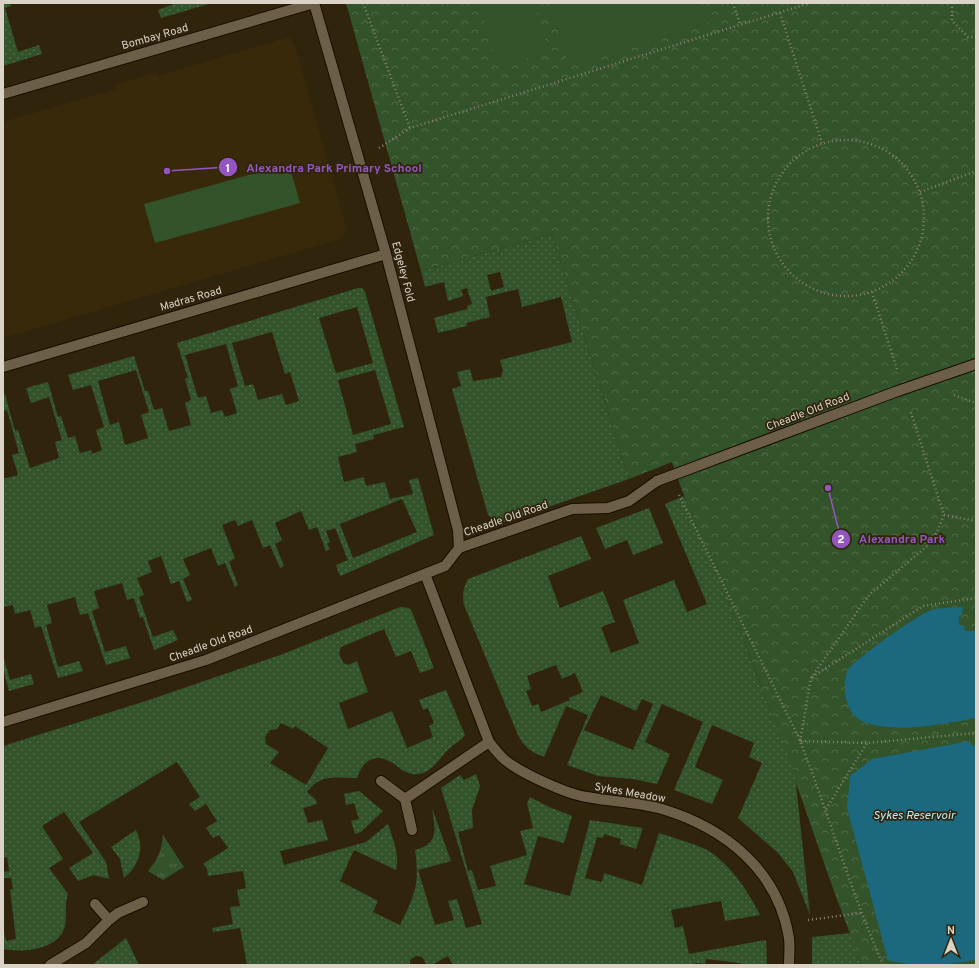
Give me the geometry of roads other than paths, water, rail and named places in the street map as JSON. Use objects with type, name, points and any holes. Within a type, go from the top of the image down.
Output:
[{"type":"street","name":"Bombay Road","points":[[3,94],[314,3]]},
{"type":"street","name":"Edgeley Fold","points":[[314,3],[386,254],[458,530],[459,548]]},
{"type":"street","name":"Madras Road","points":[[3,367],[386,254]]},
{"type":"street","name":"Cheadle Old Road","points":[[3,722],[206,660],[445,566],[459,548],[572,509],[608,508],[629,501],[657,481],[903,389],[976,364]]},
{"type":"street","name":"Sykes Meadow","points":[[426,574],[489,742],[505,760],[538,779],[576,795],[662,809],[709,829],[738,847],[760,869],[773,890],[789,939],[789,965]]},
{"type":"street","points":[[405,799],[489,742]]},
{"type":"street","points":[[382,781],[405,799],[412,830]]},
{"type":"street","points":[[50,965],[86,943],[118,913],[143,902]]},
{"type":"street","points":[[95,904],[109,920]]},
{"type":"water","points":[[963,607],[962,615],[959,616],[959,625],[964,626],[965,631],[976,631],[976,718],[935,725],[905,728],[877,726],[864,722],[855,716],[850,710],[845,696],[845,681],[848,670],[888,637],[925,613],[940,608]]},
{"type":"water","name":"Sykes Reservoir","points":[[970,741],[972,746],[976,745],[976,960],[920,965],[898,963],[888,960],[847,808],[850,776],[872,759]]},
{"type":"place","name":"Alexandra Park Primary School","points":[[167,171]]},
{"type":"place","name":"Alexandra Park","points":[[828,488]]}]
